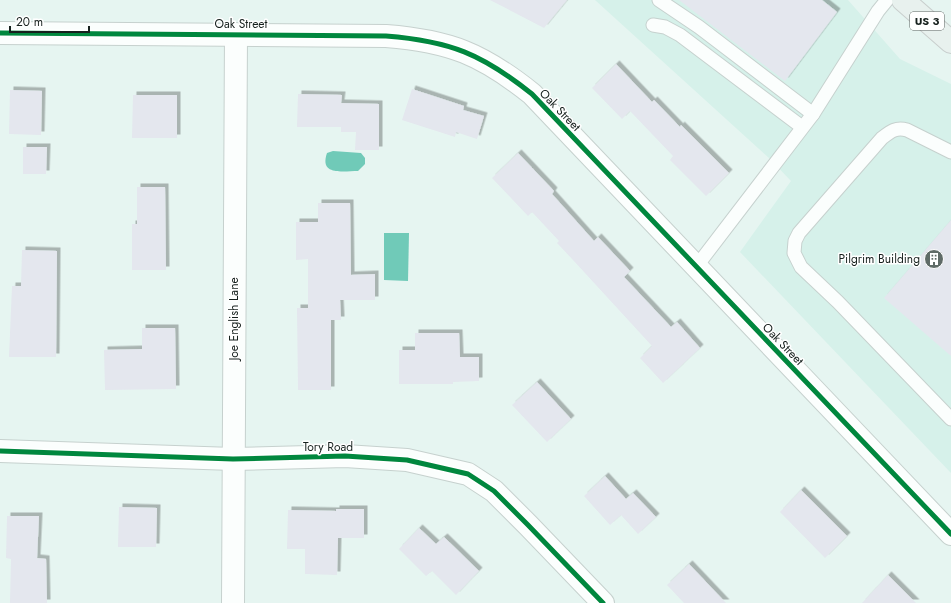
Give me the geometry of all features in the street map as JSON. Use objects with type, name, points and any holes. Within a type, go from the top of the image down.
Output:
[{"type":"main road","name":"US 3","points":[[903,0],[951,42]]},
{"type":"street","name":"Oak Street","points":[[0,33],[386,36],[419,38],[450,46],[480,58],[507,74],[532,94],[951,534]]},
{"type":"street","name":"Joe English Lane","points":[[233,603],[236,34]]},
{"type":"street","name":"Tory Road","points":[[0,451],[234,459],[346,456],[407,460],[468,474],[494,491],[603,603]]},
{"type":"lane","points":[[659,0],[699,27],[813,114]]},
{"type":"lane","points":[[696,267],[813,114],[878,11],[887,0]]},
{"type":"lane","points":[[653,25],[665,27],[680,35],[802,127]]},
{"type":"lane","points":[[951,152],[907,130],[901,128],[892,130],[882,138],[799,233],[795,241],[794,253],[801,266],[838,302],[951,419]]},
{"type":"shaded area","points":[[595,0],[848,0],[900,59],[951,84],[951,473],[740,252],[791,181],[769,158]]},
{"type":"shaded area","points":[[333,151],[361,153],[365,158],[365,164],[358,171],[334,171],[329,169],[326,166],[325,160],[327,153]]},
{"type":"shaded area","points":[[384,233],[409,233],[408,281],[384,280]]},
{"type":"building","points":[[490,0],[567,0],[544,28]]},
{"type":"building","points":[[679,0],[822,0],[837,12],[785,81]]},
{"type":"building","points":[[616,64],[652,102],[654,100],[680,127],[681,125],[729,173],[706,196],[670,160],[673,156],[630,111],[622,119],[592,88]]},
{"type":"building","points":[[412,89],[464,106],[463,110],[484,116],[477,139],[456,132],[455,137],[402,120]]},
{"type":"building","points":[[10,90],[42,91],[41,135],[9,134]]},
{"type":"building","points":[[298,94],[342,95],[341,103],[379,104],[379,150],[355,150],[356,132],[341,132],[341,127],[297,127]]},
{"type":"building","points":[[133,95],[177,95],[177,138],[132,138]]},
{"type":"building","points":[[23,147],[47,147],[46,174],[23,174]]},
{"type":"building","points":[[518,153],[554,191],[552,194],[594,241],[598,237],[630,271],[624,277],[671,327],[677,322],[700,348],[663,383],[640,358],[652,346],[557,243],[559,241],[532,212],[528,216],[492,178]]},
{"type":"building","points":[[137,187],[165,187],[166,270],[132,270],[132,224],[137,224]]},
{"type":"building","points":[[318,203],[350,203],[351,275],[375,274],[375,300],[340,300],[341,320],[331,320],[331,390],[298,390],[297,308],[308,308],[308,259],[296,260],[296,222],[318,222]]},
{"type":"building","name":"Pilgrim Building","points":[[951,220],[951,356],[884,298]]},
{"type":"building","points":[[22,250],[57,251],[56,357],[9,357],[12,286],[21,286]]},
{"type":"building","points":[[142,328],[175,328],[176,389],[105,390],[104,350],[142,349]]},
{"type":"building","points":[[415,333],[459,333],[460,357],[479,357],[479,381],[453,382],[453,384],[399,384],[399,350],[415,350]]},
{"type":"building","points":[[537,382],[571,419],[547,442],[512,405]]},
{"type":"building","points":[[605,476],[626,499],[633,493],[656,517],[638,534],[621,515],[610,525],[584,496]]},
{"type":"building","points":[[801,490],[847,536],[825,558],[780,512]]},
{"type":"building","points":[[119,507],[157,508],[156,547],[118,547]]},
{"type":"building","points":[[336,509],[364,509],[364,538],[338,538],[337,575],[305,574],[305,549],[287,549],[288,510],[336,511]]},
{"type":"building","points":[[7,516],[39,516],[37,558],[46,559],[47,603],[10,603],[11,559],[6,558]]},
{"type":"building","points":[[419,528],[436,544],[444,537],[479,571],[456,595],[432,571],[426,576],[399,549]]},
{"type":"building","points":[[689,564],[726,603],[684,603],[667,585]]},
{"type":"building","points":[[888,575],[916,603],[862,603]]},
{"type":"cycle path","points":[[0,33],[386,36],[409,38],[447,46],[481,59],[514,80],[532,94],[951,534]]},
{"type":"cycle path","points":[[0,451],[233,459],[345,456],[407,460],[468,474],[494,491],[603,603]]},
{"type":"place","name":"Pilgrim Building","points":[[934,259]]}]
